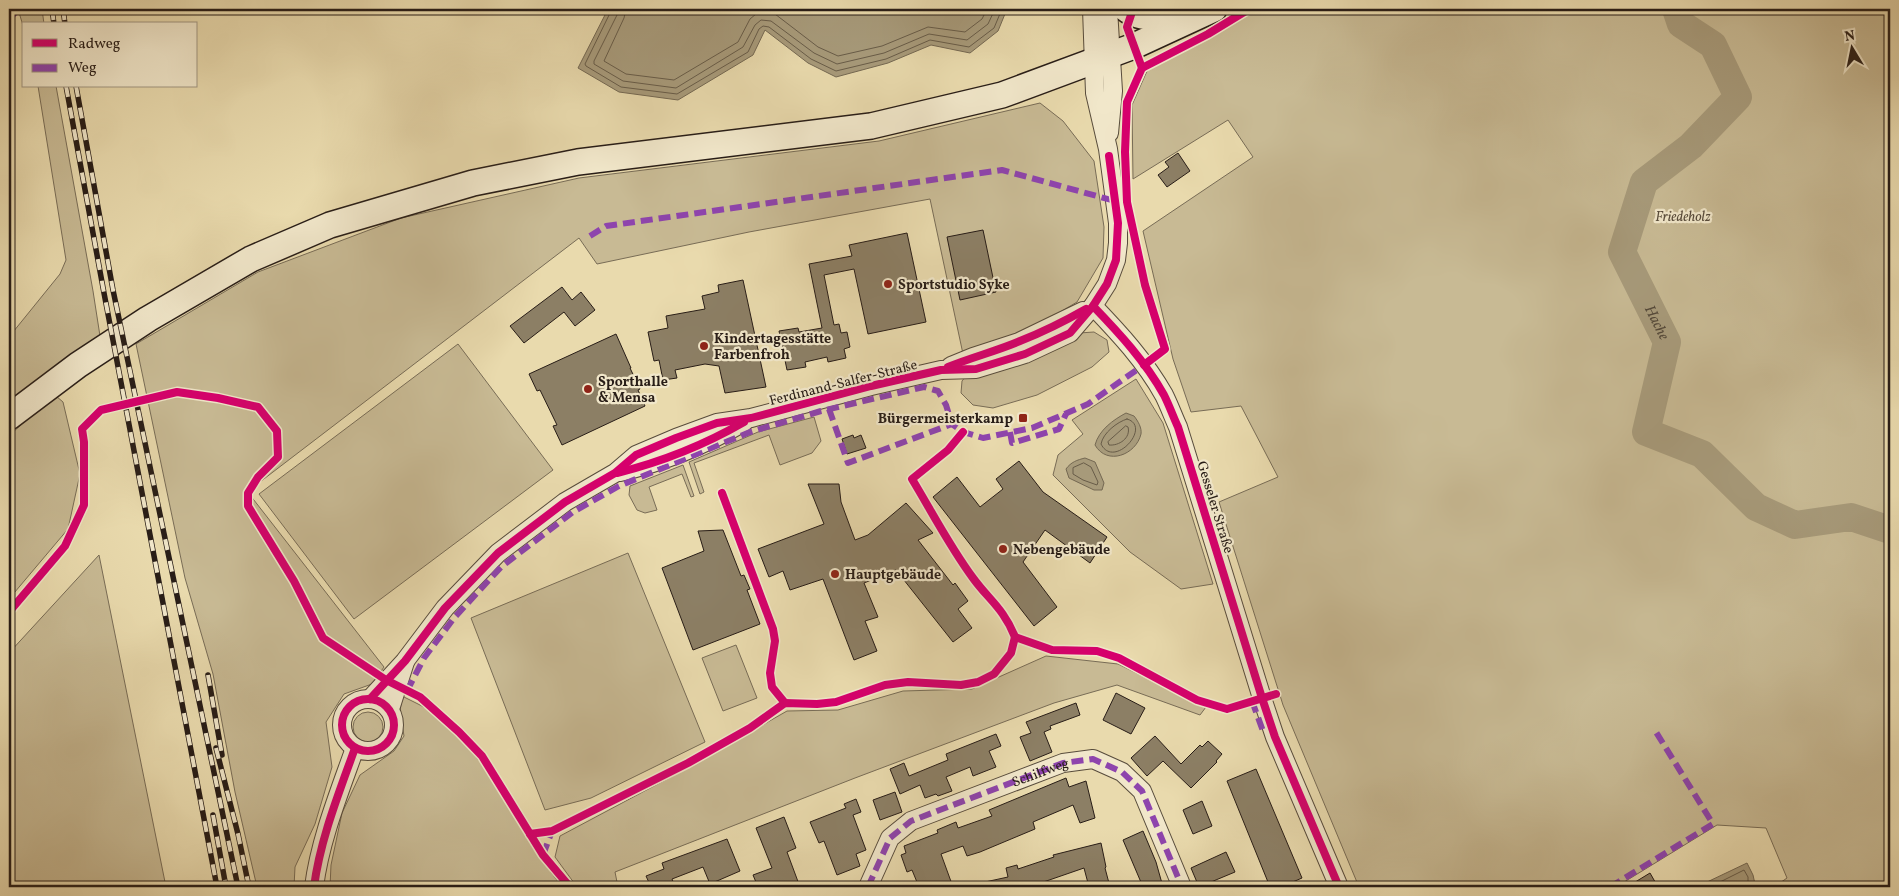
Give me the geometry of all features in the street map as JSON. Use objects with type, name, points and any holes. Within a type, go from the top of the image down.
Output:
[{"type":"main road","points":[[1126,9],[1131,13],[1166,18],[1213,9]]},
{"type":"main road","points":[[9,417],[78,365],[148,319],[251,258],[330,225],[473,183],[578,162],[871,126],[1002,95],[1103,59],[1213,9]]},
{"type":"street","points":[[1092,9],[1103,59],[1113,91],[1108,150],[1118,223],[1116,260],[1107,284],[1093,306]]},
{"type":"street","points":[[1103,59],[1108,9]]},
{"type":"street","name":"Ferdinand-Salfer-Straße","points":[[370,698],[405,661],[445,608],[498,553],[565,502],[615,473],[640,467],[722,435],[751,418],[871,386],[941,370],[976,369],[1025,354],[1070,333],[1093,306]]},
{"type":"street","name":"Gesseler Straße","points":[[1093,306],[1126,341],[1150,373],[1164,395],[1178,427],[1262,698],[1279,745],[1338,887]]},
{"type":"street","name":"Ferdinand-Salfer-Straße","points":[[390,709],[405,661]]},
{"type":"street","points":[[370,698],[380,701],[390,709],[395,724],[392,737],[385,746],[370,752],[355,748],[345,739],[341,726],[346,711],[356,702],[370,698]]},
{"type":"street","points":[[314,887],[328,830],[355,748]]},
{"type":"street","name":"Schilfweg","points":[[868,887],[890,838],[911,821],[1063,763],[1093,759],[1122,772],[1142,791],[1182,887]]},
{"type":"green space","points":[[18,9],[42,9],[44,22],[22,22]]},
{"type":"green space","name":"Friedeholz","points":[[1254,9],[1890,9],[1890,887],[1774,887],[1787,878],[1766,828],[1717,825],[1616,887],[1359,887],[1283,705],[1219,502],[1278,477],[1241,406],[1191,412],[1173,359],[1143,231],[1253,157],[1228,120],[1133,179],[1132,105],[1147,71]]},
{"type":"green space","points":[[38,88],[56,88],[100,336],[9,400],[9,337],[60,274],[66,260]]},
{"type":"green space","points":[[1040,103],[1063,121],[1094,161],[1104,227],[1103,258],[1077,302],[1035,327],[963,354],[930,199],[749,232],[597,264],[579,238],[256,485],[250,495],[384,667],[372,684],[344,694],[326,722],[332,767],[315,824],[295,867],[294,887],[257,887],[235,792],[213,674],[185,578],[136,344],[258,272],[401,218],[579,178],[879,141]]},
{"type":"green space","points":[[1094,332],[1107,340],[1109,352],[1092,367],[1037,395],[993,408],[973,405],[961,393],[962,381],[966,376],[1079,333]]},
{"type":"green space","points":[[458,344],[553,470],[354,619],[259,494]]},
{"type":"green space","points":[[1136,379],[1163,423],[1213,584],[1181,589],[1130,552],[1053,475],[1058,455],[1083,434],[1072,420]]},
{"type":"green space","points":[[56,396],[63,402],[80,474],[68,529],[9,599],[9,436],[40,407]]},
{"type":"green space","points":[[814,417],[821,441],[812,453],[780,465],[769,435],[694,463],[704,492],[700,494],[689,462],[758,432]]},
{"type":"green space","points":[[683,465],[694,496],[691,497],[682,474],[649,487],[657,510],[645,513],[637,510],[629,495],[630,486]]},
{"type":"green space","points":[[628,553],[705,742],[591,798],[545,810],[471,618]]},
{"type":"green space","points":[[99,555],[166,887],[9,887],[9,653]]},
{"type":"green space","points":[[736,645],[757,698],[723,711],[702,658]]},
{"type":"green space","points":[[1046,656],[1118,664],[1206,707],[1200,715],[1117,685],[1054,703],[855,778],[615,872],[618,887],[577,887],[555,857],[560,836],[684,770],[787,711],[838,710],[903,691],[972,689]]},
{"type":"green space","points":[[402,696],[428,709],[457,735],[483,765],[533,848],[562,887],[330,887],[331,865],[342,813],[360,775],[394,751],[404,736],[400,712]]},
{"type":"green space","points":[[368,712],[379,716],[383,727],[379,738],[368,742],[357,738],[353,727],[357,716]]},
{"type":"water","points":[[608,9],[1007,9],[998,31],[970,53],[931,45],[888,63],[836,77],[808,63],[765,30],[753,55],[678,100],[619,92],[578,68]]},
{"type":"water","points":[[1126,413],[1134,416],[1141,429],[1138,441],[1133,448],[1121,455],[1107,455],[1095,445],[1097,440],[1107,426]]},
{"type":"water","points":[[1085,458],[1095,462],[1104,483],[1102,490],[1094,490],[1069,478],[1066,469],[1074,462]]},
{"type":"water","points":[[1747,863],[1755,884],[1749,887],[1706,887],[1705,883]]},
{"type":"building","points":[[1178,153],[1190,171],[1167,187],[1158,175],[1169,167],[1165,162]]},
{"type":"building","points":[[983,230],[996,292],[960,300],[947,237]]},
{"type":"building","name":"Sportstudio Syke","points":[[907,233],[926,322],[868,334],[854,269],[824,275],[834,325],[839,324],[841,333],[847,332],[850,347],[844,349],[846,358],[828,362],[827,357],[805,362],[806,367],[787,370],[779,331],[798,328],[799,332],[822,328],[809,264],[852,256],[849,245]]},
{"type":"building","name":"Kindertagesstätte Farbenfroh","points":[[743,280],[766,387],[725,393],[719,366],[705,364],[675,370],[677,378],[663,380],[659,360],[654,361],[648,332],[668,328],[666,316],[705,309],[702,296],[719,292],[718,285]]},
{"type":"building","points":[[562,287],[572,300],[581,292],[595,310],[575,326],[564,312],[524,343],[510,326]]},
{"type":"building","name":"Sporthalle & Mensa","points":[[616,334],[640,389],[638,390],[645,406],[562,445],[553,426],[557,425],[540,390],[537,391],[529,374]]},
{"type":"building","points":[[853,435],[854,438],[861,435],[866,448],[847,454],[842,439]]},
{"type":"building","name":"Nebengebäude","points":[[1019,461],[1043,492],[1107,537],[1090,563],[1045,530],[1023,562],[1057,607],[1034,626],[933,497],[957,477],[980,507],[1003,489],[996,479]]},
{"type":"building","name":"Hauptgebäude","points":[[808,484],[839,484],[841,502],[855,540],[868,535],[906,503],[933,533],[918,540],[968,601],[958,609],[972,628],[953,642],[896,570],[864,583],[878,617],[865,621],[877,651],[854,660],[823,579],[790,590],[783,571],[769,577],[758,549],[824,524]]},
{"type":"building","points":[[723,530],[741,576],[744,575],[750,589],[747,590],[760,624],[693,650],[662,568],[704,551],[698,531]]},
{"type":"building","points":[[1116,693],[1145,708],[1131,734],[1103,720]]},
{"type":"building","points":[[1076,703],[1080,715],[1050,726],[1051,729],[1044,732],[1052,752],[1030,761],[1020,737],[1031,733],[1026,722]]},
{"type":"building","points":[[996,734],[1001,746],[989,751],[996,767],[973,776],[970,767],[946,777],[952,791],[938,796],[936,794],[925,798],[920,785],[900,794],[890,769],[904,763],[909,776],[948,760],[946,754]]},
{"type":"building","points":[[1155,736],[1181,764],[1200,745],[1202,747],[1208,741],[1222,754],[1217,762],[1191,788],[1163,761],[1147,776],[1131,758]]},
{"type":"building","points":[[1256,769],[1302,878],[1281,887],[1270,887],[1227,781]]},
{"type":"building","points":[[1066,778],[1069,787],[1086,781],[1095,818],[1080,823],[1073,805],[1033,822],[1035,829],[980,852],[967,856],[963,846],[941,854],[953,887],[919,887],[912,870],[907,872],[901,855],[906,853],[904,846],[938,833],[937,830],[956,822],[958,828],[992,816],[989,810]]},
{"type":"building","points":[[895,792],[902,812],[880,820],[873,800]]},
{"type":"building","points":[[856,799],[861,812],[853,815],[866,850],[856,854],[860,866],[837,875],[824,841],[819,843],[810,822],[846,808],[844,804]]},
{"type":"building","points":[[1202,801],[1212,826],[1193,834],[1183,810]]},
{"type":"building","points":[[784,817],[796,848],[787,852],[800,887],[758,887],[753,875],[772,868],[756,828]]},
{"type":"building","points":[[1143,831],[1156,862],[1163,887],[1143,887],[1123,840]]},
{"type":"building","points":[[727,839],[740,871],[710,884],[703,867],[672,879],[675,887],[651,887],[646,876],[664,869],[662,863]]},
{"type":"building","points":[[1101,843],[1110,887],[1089,887],[1084,868],[1029,887],[986,887],[985,882],[1008,877],[1006,868],[1017,865],[1018,869],[1054,857],[1053,855]]},
{"type":"building","points":[[1226,852],[1235,872],[1199,887],[1191,868]]},
{"type":"building","points":[[1650,873],[1658,887],[1627,887]]},
{"type":"waterway","name":"Hache","points":[[1676,9],[1681,24],[1713,45],[1738,97],[1691,146],[1644,182],[1622,252],[1667,342],[1646,432],[1702,454],[1756,507],[1795,525],[1851,517],[1890,530]]},
{"type":"railway","points":[[52,9],[54,22]]},
{"type":"railway","points":[[63,9],[65,22]]},
{"type":"railway","points":[[66,88],[217,887]]},
{"type":"railway","points":[[76,88],[113,290],[238,887]]},
{"type":"railway","points":[[208,675],[222,755]]},
{"type":"railway","points":[[216,748],[238,834],[249,887]]},
{"type":"railway","points":[[213,815],[226,887]]},
{"type":"marked path","points":[[9,19],[15,13],[14,9]]},
{"type":"marked path","points":[[590,236],[606,226],[1002,170],[1115,201]]},
{"type":"marked path","points":[[407,691],[424,658],[454,618],[501,567],[573,512],[619,486],[750,432],[821,411],[924,387],[938,391],[946,405],[952,424],[963,432],[983,438],[1032,428],[1088,404],[1148,362]]},
{"type":"marked path","points":[[829,409],[848,463],[952,424]]},
{"type":"marked path","points":[[1010,432],[1012,443],[1059,429],[1066,414]]},
{"type":"marked path","points":[[1252,701],[1263,731]]},
{"type":"marked path","points":[[1610,887],[1713,824],[1656,732]]},
{"type":"marked path","points":[[868,887],[890,838],[911,821],[1063,763],[1093,759],[1122,772],[1142,791],[1182,887]]},
{"type":"marked path","points":[[543,855],[552,831]]},
{"type":"cycle path","points":[[1133,9],[1127,27],[1142,68]]},
{"type":"cycle path","points":[[1144,365],[1165,349],[1145,285],[1127,202],[1125,152],[1127,102],[1142,68],[1208,34],[1249,9]]},
{"type":"cycle path","points":[[370,699],[405,661],[445,608],[498,553],[565,502],[615,473],[636,455],[717,423],[751,418],[871,386],[941,370],[976,369],[1025,354],[1070,333],[1093,306],[1107,284],[1116,260],[1118,223],[1109,156]]},
{"type":"cycle path","points":[[1093,306],[1122,337],[1149,371],[1164,395],[1178,427],[1275,737],[1339,887]]},
{"type":"cycle path","points":[[948,367],[1029,338],[1086,309]]},
{"type":"cycle path","points":[[9,612],[65,546],[84,505],[84,442],[82,429],[101,410],[177,392],[218,398],[258,407],[277,431],[278,457],[258,477],[248,493],[248,506],[294,581],[323,638],[386,680],[420,697],[459,732],[482,756],[543,855],[570,887]]},
{"type":"cycle path","points":[[617,473],[683,452],[744,422]]},
{"type":"cycle path","points":[[963,432],[948,450],[912,479],[957,554],[973,578],[1006,619],[1015,637]]},
{"type":"cycle path","points":[[722,493],[773,629],[775,641],[770,673],[772,687],[785,703]]},
{"type":"cycle path","points":[[530,834],[552,831],[688,763],[750,728],[785,703],[817,704],[836,702],[885,685],[908,682],[961,685],[978,682],[994,674],[1011,653],[1015,637],[1052,650],[1097,651],[1119,658],[1197,700],[1227,709],[1276,694]]},
{"type":"cycle path","points":[[363,699],[373,699],[387,706],[394,720],[394,725],[394,730],[387,744],[373,751],[363,751],[353,747],[346,740],[342,730],[342,720],[346,710],[353,703],[363,699]]},
{"type":"cycle path","points":[[314,887],[325,834],[355,748]]},
{"type":"place","name":"Sportstudio Syke","points":[[888,284]]},
{"type":"place","name":"Kindertagesstätte Farbenfroh","points":[[704,346]]},
{"type":"place","name":"Sporthalle & Mensa","points":[[588,389]]},
{"type":"place","name":"Bürgermeisterkamp","points":[[1023,418]]},
{"type":"place","name":"Nebengebäude","points":[[1003,549]]},
{"type":"place","name":"Hauptgebäude","points":[[835,574]]}]
